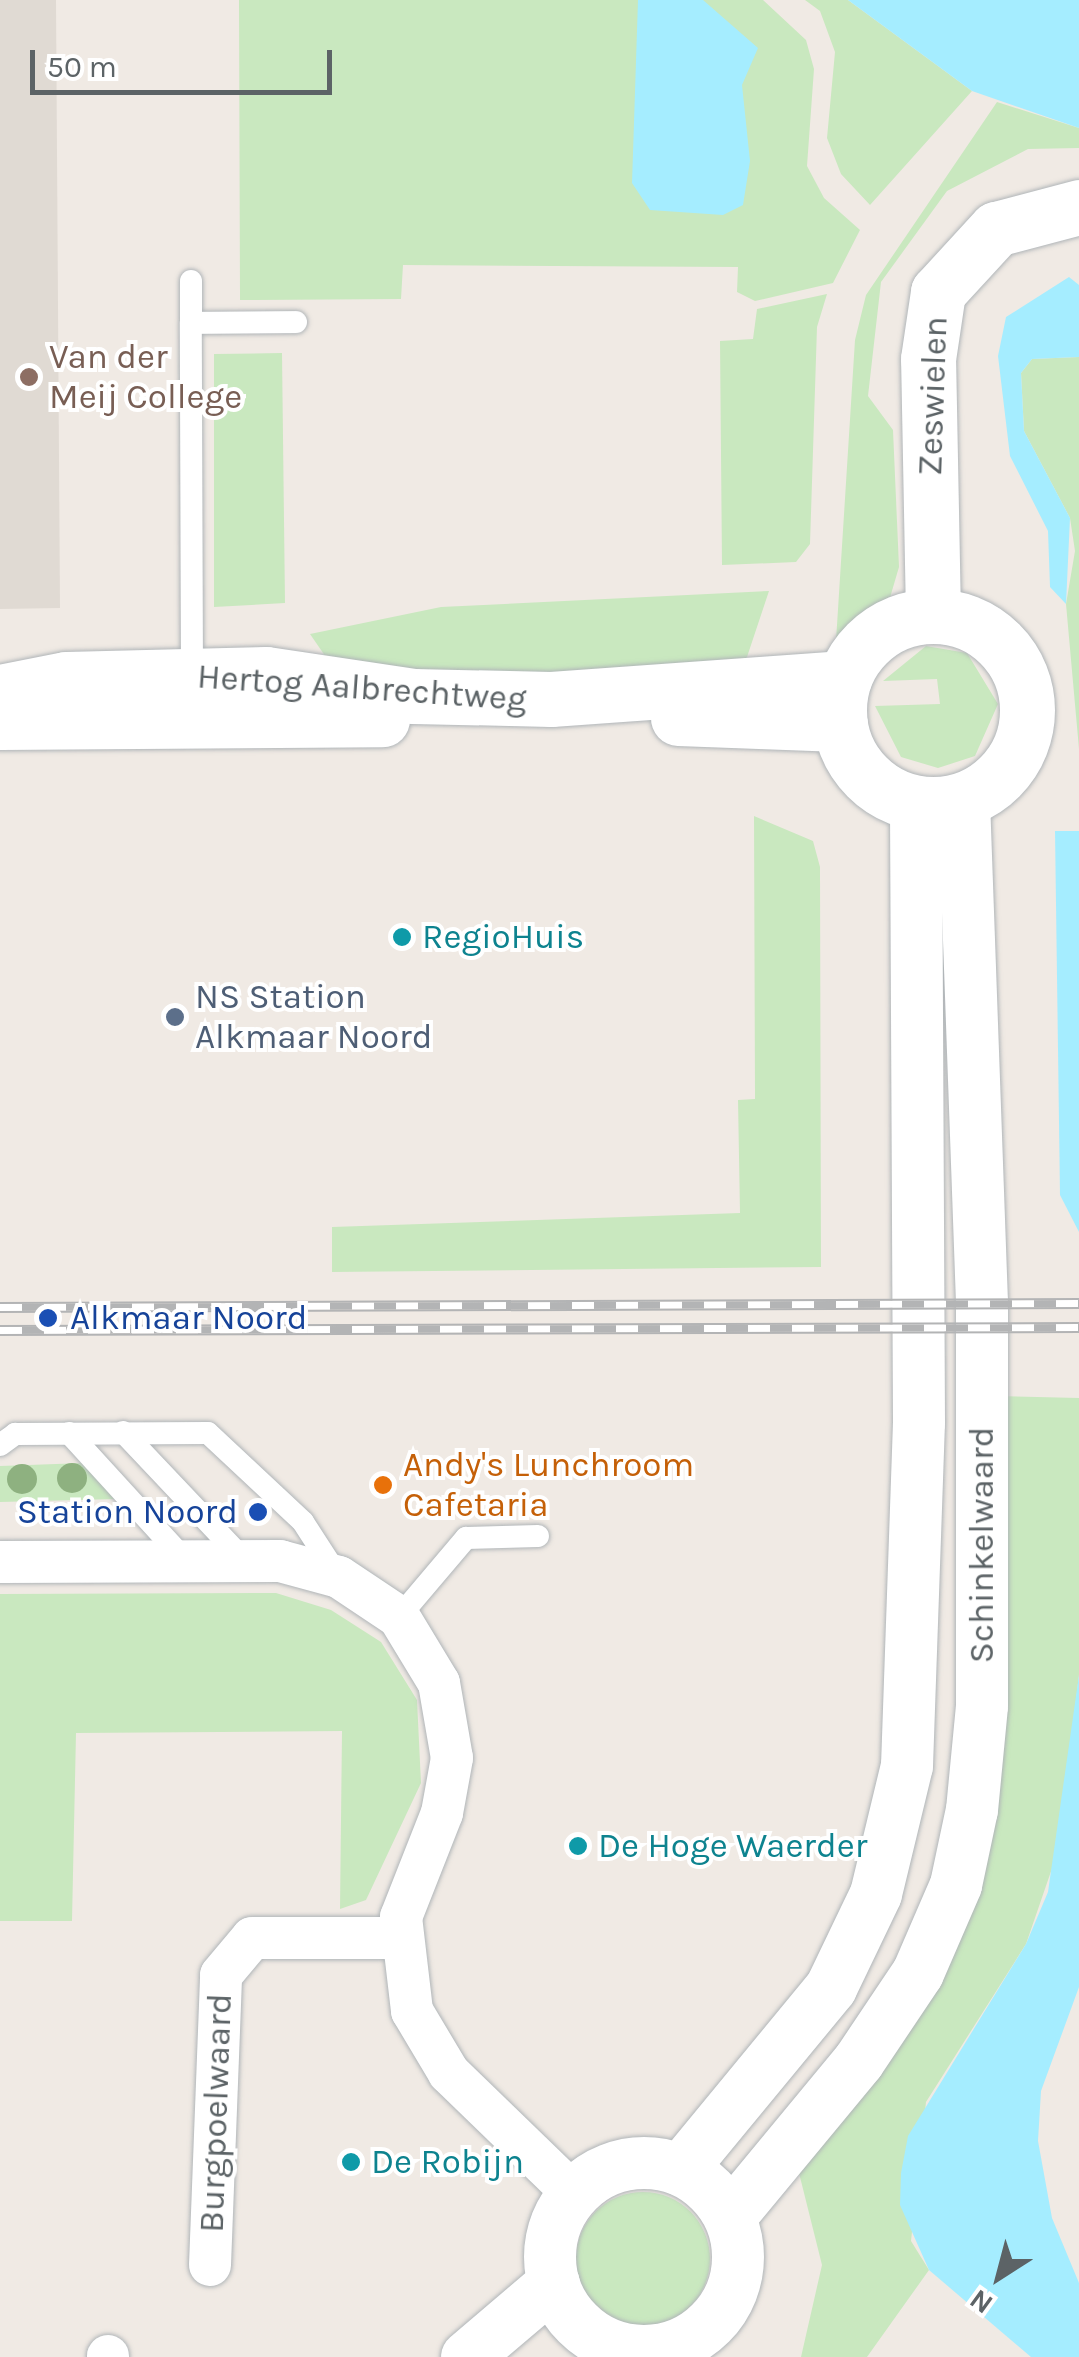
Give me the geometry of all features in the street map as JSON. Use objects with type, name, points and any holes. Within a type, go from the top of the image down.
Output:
[{"type":"main road","name":"Zeswielen","points":[[933,615],[928,359],[938,292],[996,229],[1079,208]]},
{"type":"main road","points":[[933,615],[995,638],[1026,695],[1013,760],[940,801],[865,776],[842,701],[878,632],[933,615]]},
{"type":"main road","name":"Hertog Aalbrechtweg","points":[[0,692],[66,679],[192,698]]},
{"type":"main road","name":"Hertog Aalbrechtweg","points":[[0,722],[192,698],[842,701]]},
{"type":"street","name":"Schinkelwaard","points":[[681,2170],[831,1988],[876,1894],[907,1766],[940,801]]},
{"type":"street","name":"Schinkelwaard","points":[[730,2217],[860,2061],[918,1973],[956,1885],[972,1810],[982,1706],[982,1303],[940,801]]},
{"type":"street","points":[[0,1562],[244,1560],[338,1577],[399,1617],[439,1683],[452,1758],[398,1938],[412,2011],[434,2053],[574,2194]]},
{"type":"street","name":"Burgpoelwaard","points":[[210,2265],[221,1975],[252,1938],[398,1938]]},
{"type":"street","points":[[626,2165],[681,2170],[730,2217],[737,2274],[722,2342],[652,2349],[564,2344],[551,2248],[574,2194],[626,2165]]},
{"type":"street","points":[[467,2357],[554,2282]]},
{"type":"lane","points":[[191,281],[192,698]]},
{"type":"lane","points":[[192,324],[296,322]]},
{"type":"lane","points":[[123,1432],[244,1560]]},
{"type":"lane","points":[[69,1433],[184,1559]]},
{"type":"lane","points":[[0,1445],[15,1434],[208,1433],[302,1522],[338,1577]]},
{"type":"lane","points":[[399,1617],[466,1538],[538,1536]]},
{"type":"shaded area","name":"Van der Meij College","points":[[0,0],[56,0],[60,608],[0,609]]},
{"type":"green space","points":[[239,0],[763,0],[806,40],[814,69],[807,166],[824,198],[860,230],[833,283],[755,301],[737,292],[738,267],[403,265],[401,299],[240,300]]},
{"type":"green space","points":[[805,0],[848,0],[972,91],[870,205],[841,174],[827,138],[835,52],[820,11]]},
{"type":"green space","points":[[997,102],[1079,128],[1079,148],[1028,149],[947,191],[881,282],[868,396],[893,430],[899,567],[889,601],[836,641],[855,340],[866,295]]},
{"type":"green space","points":[[827,294],[817,327],[810,544],[796,562],[722,565],[720,341],[753,339],[757,309]]},
{"type":"green space","points":[[282,353],[285,603],[214,607],[214,354]]},
{"type":"green space","points":[[1079,357],[1079,749],[1066,604],[1075,551],[1070,518],[1024,431],[1021,373],[1032,359]]},
{"type":"green space","points":[[769,591],[743,669],[343,682],[310,634],[441,607]]},
{"type":"green space","points":[[926,646],[967,653],[998,704],[975,756],[938,768],[901,757],[875,706],[940,704],[937,679],[883,681]]},
{"type":"green space","points":[[754,816],[813,841],[820,867],[821,1267],[332,1272],[332,1227],[740,1213],[738,1100],[755,1099]]},
{"type":"green space","points":[[993,1396],[1079,1398],[1079,1675],[1058,1851],[1026,1944],[926,2102],[911,2241],[929,2270],[867,2357],[801,2357],[822,2265],[795,2157],[928,1985]]},
{"type":"green space","points":[[84,1463],[117,1499],[0,1502],[0,1466]]},
{"type":"green space","points":[[276,1593],[331,1610],[381,1642],[417,1700],[421,1783],[366,1900],[340,1909],[342,1731],[76,1733],[72,1921],[0,1921],[0,1594]]},
{"type":"green space","points":[[643,2192],[669,2197],[690,2212],[705,2233],[710,2259],[705,2285],[690,2306],[669,2321],[643,2326],[617,2321],[596,2306],[581,2285],[576,2259],[581,2233],[596,2212],[617,2197]]},
{"type":"water","points":[[638,0],[703,0],[758,48],[742,85],[750,161],[743,205],[723,215],[650,210],[632,183]]},
{"type":"water","points":[[848,0],[1079,0],[1079,128],[972,91]]},
{"type":"water","points":[[1069,277],[1079,285],[1079,357],[1032,359],[1021,373],[1024,431],[1070,518],[1066,604],[1050,587],[1048,531],[1010,456],[998,356],[1006,317]]},
{"type":"water","points":[[1055,831],[1079,831],[1079,1232],[1060,1195]]},
{"type":"water","points":[[1079,1675],[1079,1987],[1041,2091],[1038,2141],[1052,2218],[1079,2283],[1079,2357],[1031,2357],[929,2270],[900,2205],[901,2173],[908,2136],[1026,1944],[1048,1892]]},
{"type":"railway","points":[[0,1307],[1079,1303]]},
{"type":"railway","points":[[0,1330],[1079,1327]]},
{"type":"place","name":"Van der Meij College","points":[[29,377]]},
{"type":"place","name":"RegioHuis","points":[[402,937]]},
{"type":"place","name":"NS Station Alkmaar Noord","points":[[175,1017]]},
{"type":"place","name":"Alkmaar Noord","points":[[48,1318]]},
{"type":"place","name":"Andy's Lunchroom Cafetaria","points":[[383,1485]]},
{"type":"place","name":"Station Noord","points":[[258,1512]]},
{"type":"place","name":"De Hoge Waerder","points":[[578,1846]]},
{"type":"place","name":"De Robijn","points":[[351,2162]]}]
